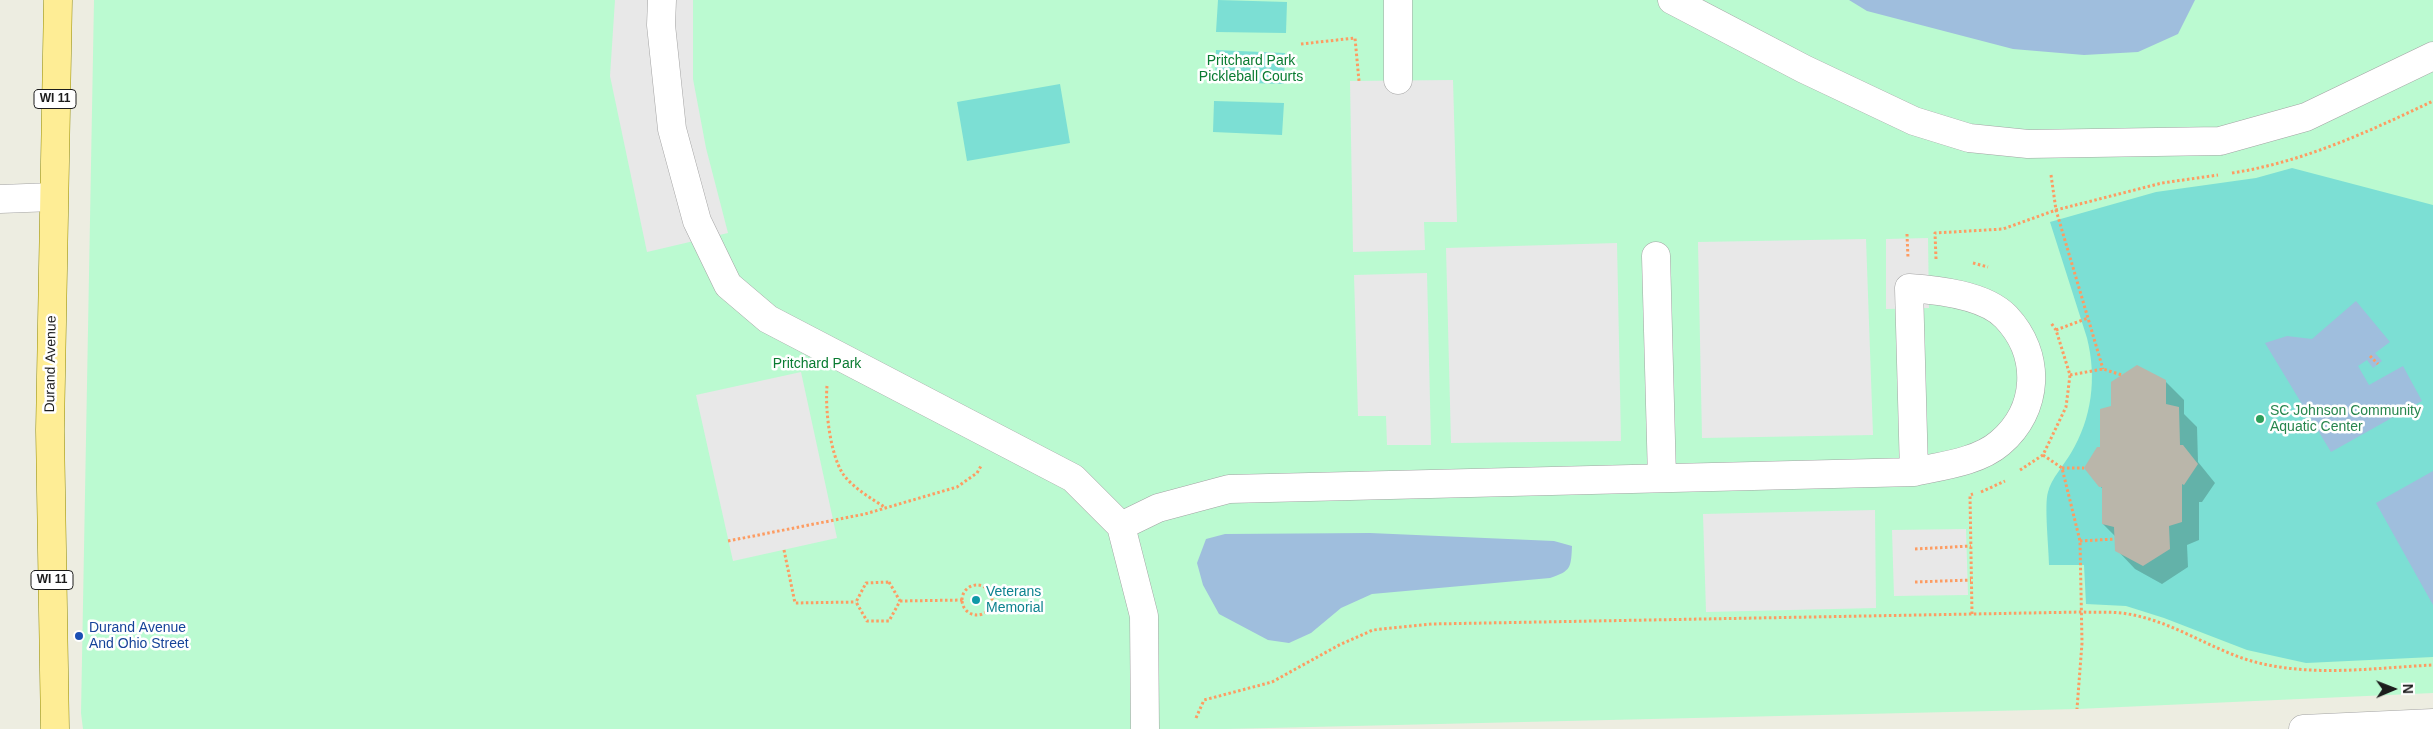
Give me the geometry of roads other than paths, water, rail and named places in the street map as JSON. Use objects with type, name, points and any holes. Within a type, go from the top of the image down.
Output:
[{"type":"main road","name":"Durand Avenue","points":[[55,729],[50,430],[58,0]]},
{"type":"street","points":[[662,0],[661,25],[672,130],[698,221],[728,285],[768,319],[997,436],[1073,478],[1122,526],[1144,616],[1145,729]]},
{"type":"street","points":[[1398,0],[1398,80]]},
{"type":"street","points":[[1672,0],[1804,69],[1914,121],[1969,138],[2046,145],[2220,141],[2306,117],[2433,56]]},
{"type":"street","points":[[0,199],[53,197]]},
{"type":"street","points":[[1656,256],[1662,478]]},
{"type":"street","points":[[1122,526],[1158,508],[1229,489],[1914,472],[1972,457],[1999,444],[2022,419],[2030,399],[2031,374],[2026,348],[2006,317],[1980,301],[1938,290],[1909,288],[1914,472]]},
{"type":"street","points":[[2303,729],[2433,723]]},
{"type":"place","name":"SC Johnson Community Aquatic Center","points":[[2260,419]]},
{"type":"place","name":"Veterans Memorial","points":[[976,600]]},
{"type":"place","name":"Durand Avenue And Ohio Street","points":[[79,636]]},
{"type":"park label","name":"Pritchard Park Pickleball Courts","points":[[1251,69]]},
{"type":"park label","name":"Pritchard Park","points":[[817,364]]}]
